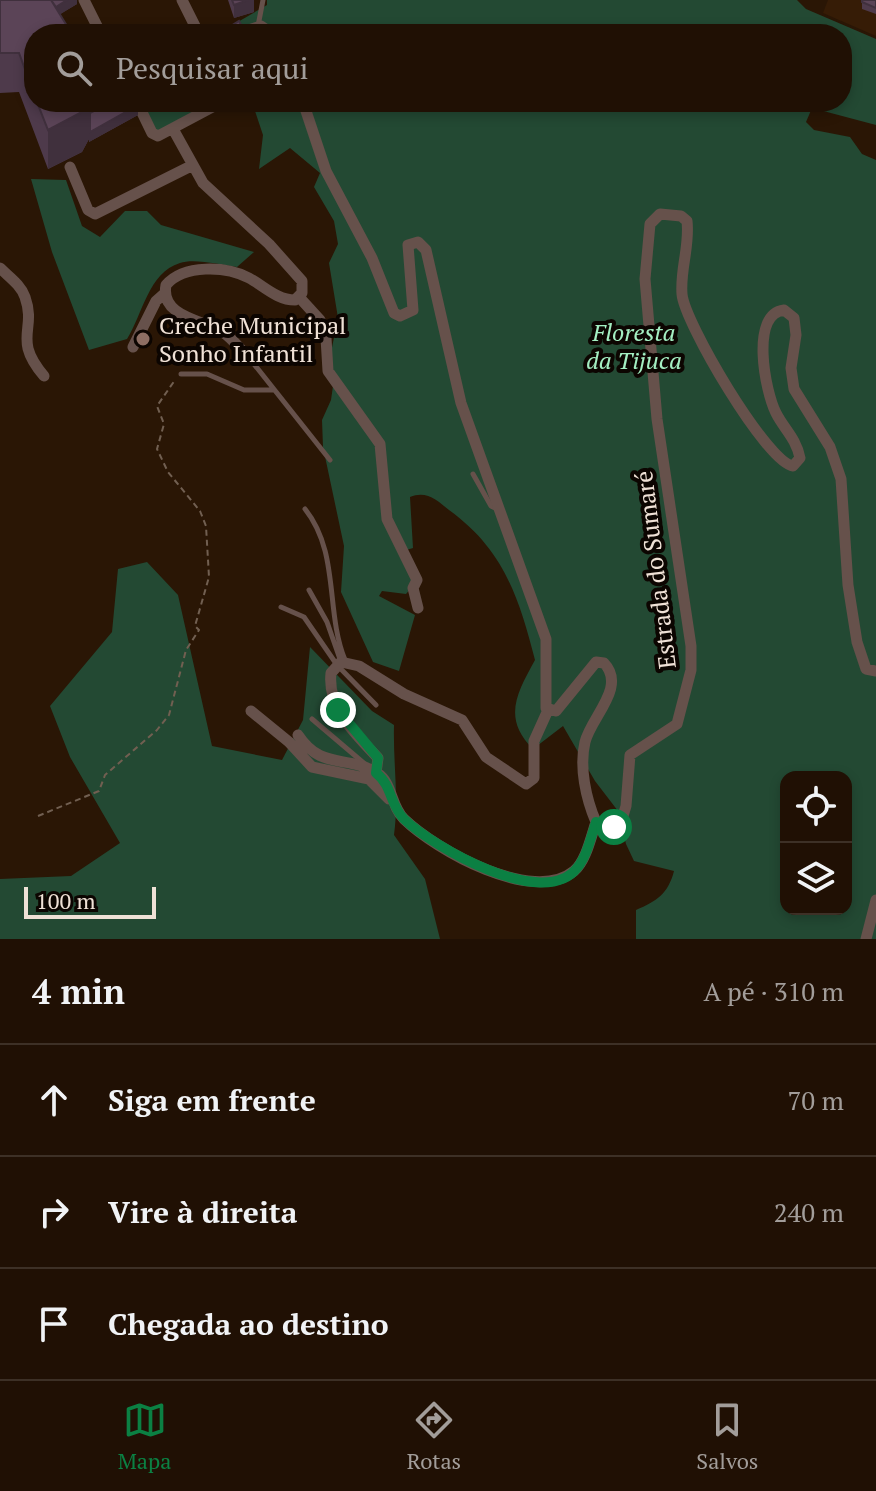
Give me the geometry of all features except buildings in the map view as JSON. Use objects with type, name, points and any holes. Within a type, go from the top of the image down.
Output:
[{"type":"street","points":[[84,0],[96,24]]},
{"type":"street","points":[[182,0],[194,24]]},
{"type":"street","points":[[142,112],[152,133],[158,136],[204,112]]},
{"type":"street","points":[[306,112],[326,171],[372,258],[394,313],[400,316],[413,310],[408,245],[418,242],[426,250],[461,403],[546,639],[545,705],[548,710]]},
{"type":"street","points":[[173,129],[212,193],[298,273],[303,288],[299,297]]},
{"type":"street","points":[[70,167],[88,210],[95,214],[193,165]]},
{"type":"street","name":"Estrada do Sumaré","points":[[596,822],[608,828],[620,822],[626,806],[630,755],[677,724],[691,670],[691,646],[657,419],[645,279],[650,224],[660,214],[681,216],[687,221],[682,296],[698,336],[767,445],[786,465],[793,466],[800,458],[797,446],[776,413],[766,377],[763,337],[767,319],[775,311],[784,310],[794,318],[796,335],[791,368],[794,389],[837,461],[857,642],[866,669],[876,671]]},
{"type":"street","points":[[0,268],[25,298],[28,310],[24,335],[28,352],[44,376]]},
{"type":"street","points":[[245,354],[222,332],[172,308],[165,293],[166,285],[179,274],[207,270],[246,276],[288,300],[299,297]]},
{"type":"street","points":[[133,347],[156,301],[165,293]]},
{"type":"street","points":[[299,297],[320,320],[326,338],[328,371],[380,444],[387,519],[417,580],[413,588],[418,608]]},
{"type":"street","points":[[251,711],[289,742],[312,767],[369,779],[405,820],[451,851],[484,869],[532,883],[561,879],[577,869],[596,822],[585,786],[585,742],[612,683],[606,664],[596,662],[564,705],[548,710],[534,741],[534,778],[526,784],[486,757],[462,720],[341,663],[330,686],[333,699],[354,733],[378,758],[372,771]]},
{"type":"street","points":[[298,735],[308,750],[331,761],[372,771],[387,781],[392,803]]},
{"type":"street","points":[[308,750],[305,759],[312,767]]},
{"type":"street","points":[[866,939],[876,900]]},
{"type":"lane","points":[[258,24],[263,0]]},
{"type":"lane","points":[[245,354],[330,460]]},
{"type":"lane","points":[[181,374],[207,374],[244,390],[274,390]]},
{"type":"lane","points":[[473,474],[491,506],[500,510]]},
{"type":"lane","points":[[305,509],[324,538],[341,663]]},
{"type":"lane","points":[[309,590],[327,622],[341,663]]},
{"type":"lane","points":[[281,607],[304,617],[376,705]]},
{"type":"lane","points":[[312,719],[354,751],[372,771]]},
{"type":"path","points":[[38,816],[99,791],[105,775],[157,730],[169,715],[186,650],[199,630],[195,626],[209,577],[206,526],[200,511],[168,472],[157,449],[164,424],[157,406],[181,374]]},
{"type":"shaded area","points":[[828,0],[876,0],[876,36],[852,24],[823,13]]},
{"type":"green space","name":"Floresta da Tijuca","points":[[267,0],[797,0],[806,9],[841,24],[236,24],[267,5]]},
{"type":"green space","name":"Floresta da Tijuca","points":[[852,29],[876,39],[876,125],[827,112],[852,112]]},
{"type":"green space","points":[[145,112],[198,112],[157,134]]},
{"type":"green space","name":"Floresta da Tijuca","points":[[255,112],[810,112],[806,122],[814,130],[850,137],[862,154],[876,160],[876,939],[636,939],[636,910],[661,896],[674,871],[634,861],[626,844],[618,811],[595,781],[563,726],[533,749],[523,738],[515,716],[516,705],[518,694],[535,660],[515,595],[496,558],[483,541],[445,506],[426,495],[410,497],[413,548],[403,551],[416,582],[406,594],[382,591],[379,596],[415,615],[399,671],[373,662],[341,592],[344,546],[323,447],[322,420],[331,400],[334,379],[329,362],[338,318],[329,263],[338,244],[334,221],[314,187],[320,173],[290,148],[259,169],[263,135]]},
{"type":"green space","points":[[31,179],[66,180],[82,226],[100,237],[125,211],[147,211],[161,225],[254,252],[237,267],[193,261],[169,268],[153,285],[127,339],[89,350],[52,252]]},
{"type":"green space","points":[[147,562],[178,595],[212,746],[282,760],[303,720],[310,647],[372,711],[394,725],[394,835],[425,879],[440,939],[0,939],[0,879],[71,876],[120,843],[70,757],[50,706],[112,632],[118,569]]},
{"type":"place","name":"Creche Municipal Sonho Infantil","points":[[143,339]]},
{"type":"route","points":[[338,710],[354,733],[378,758],[376,773],[387,781],[393,804],[405,820],[484,869],[532,883],[561,879],[577,869],[596,822],[608,828],[614,827]]}]
